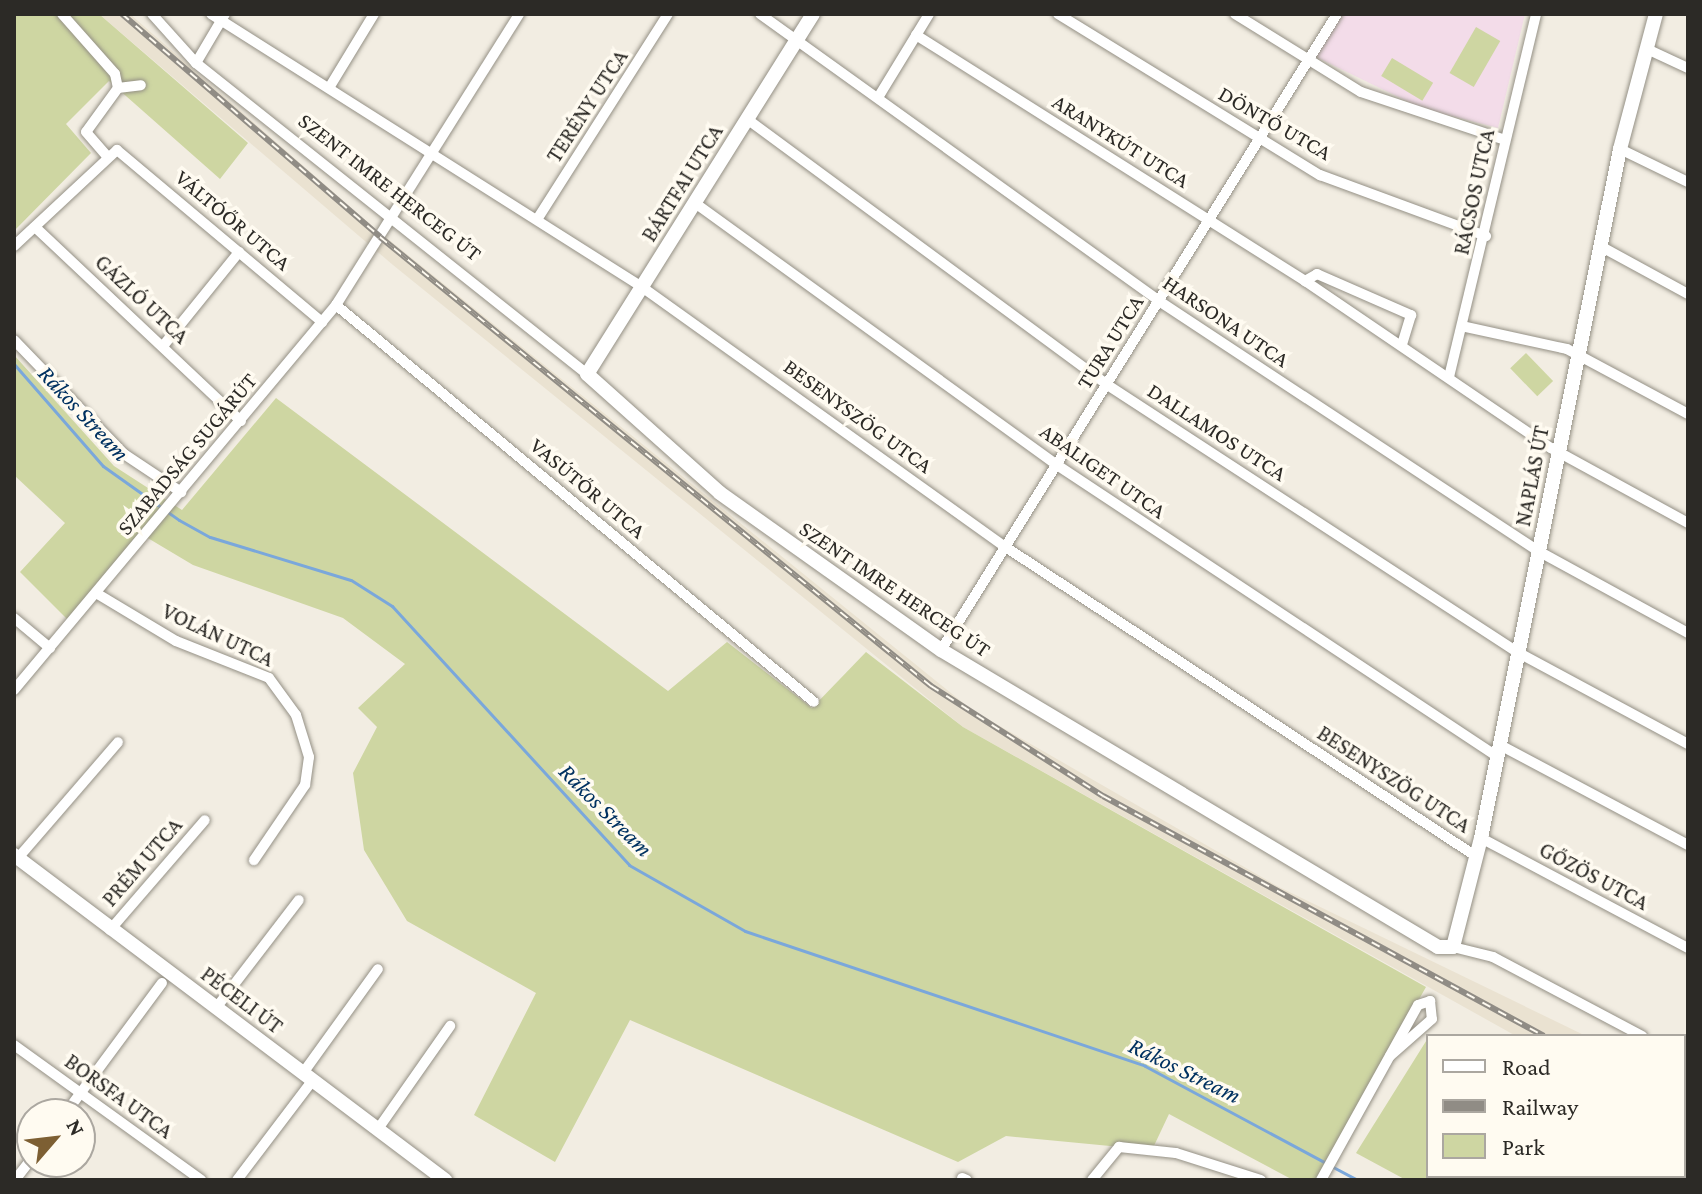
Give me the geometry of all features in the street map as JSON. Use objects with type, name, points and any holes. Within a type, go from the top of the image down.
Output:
[{"type":"street","points":[[62,14],[107,61],[118,88]]},
{"type":"street","name":"SZENT IMRE HERCEG ÚT","points":[[152,14],[196,63],[394,213],[587,374],[720,493],[941,650],[1376,916],[1431,946],[1453,947],[1493,957],[1638,1034]]},
{"type":"street","name":"BESENYSZÖG UTCA","points":[[211,14],[224,17],[329,88],[538,218],[642,287],[1007,548],[1477,857]]},
{"type":"street","points":[[329,88],[374,14]]},
{"type":"street","name":"SZABADSÁG SUGÁRÚT","points":[[14,690],[336,305],[519,14]]},
{"type":"street","name":"TERÉNY UTCA","points":[[538,218],[668,14]]},
{"type":"street","name":"HARSONA UTCA","points":[[760,14],[879,96],[1159,301],[1540,552],[1688,633]]},
{"type":"street","name":"BÁRTFAI UTCA","points":[[587,374],[813,14]]},
{"type":"street","points":[[879,96],[929,14]]},
{"type":"street","name":"DÖNTŐ UTCA","points":[[1058,14],[1259,140],[1397,208],[1486,236]]},
{"type":"street","points":[[1235,14],[1308,61],[1425,118],[1505,140]]},
{"type":"street","name":"TURA UTCA","points":[[941,650],[1337,14]]},
{"type":"street","name":"RÁCSOS UTCA","points":[[1449,377],[1466,327],[1505,140],[1536,14]]},
{"type":"street","name":"NAPLÁS ÚT","points":[[1453,947],[1481,838],[1620,149],[1656,14]]},
{"type":"street","points":[[196,63],[224,17]]},
{"type":"street","name":"ARANYKÚT UTCA","points":[[916,35],[1402,344],[1559,453],[1688,523]]},
{"type":"street","points":[[1647,49],[1688,68]]},
{"type":"street","points":[[14,246],[112,152],[86,132],[118,88],[141,85]]},
{"type":"street","name":"DALLAMOS UTCA","points":[[747,119],[1106,384],[1519,653],[1688,744]]},
{"type":"street","points":[[1620,149],[1688,182]]},
{"type":"street","name":"VÁLTÓŐR UTCA","points":[[112,152],[322,322]]},
{"type":"street","name":"ABALIGET UTCA","points":[[695,203],[1057,465],[1499,751],[1688,845]]},
{"type":"street","name":"GÁZLÓ UTCA","points":[[35,227],[241,421]]},
{"type":"street","points":[[1600,246],[1688,294]]},
{"type":"street","points":[[163,346],[239,252]]},
{"type":"street","name":"ARANYKÚT UTCA","points":[[1305,281],[1317,274],[1411,315],[1402,344]]},
{"type":"street","name":"VASÚTŐR UTCA","points":[[336,305],[814,702]]},
{"type":"street","points":[[1466,327],[1579,354],[1688,414]]},
{"type":"street","points":[[14,340],[124,454],[179,496]]},
{"type":"street","name":"VOLÁN UTCA","points":[[96,593],[176,641],[269,678],[296,715],[309,757],[305,785],[254,860]]},
{"type":"street","points":[[14,618],[50,648]]},
{"type":"street","points":[[16,856],[118,742]]},
{"type":"street","name":"PRÉM UTCA","points":[[110,930],[205,820]]},
{"type":"street","name":"GŐZÖS UTCA","points":[[1481,838],[1688,948]]},
{"type":"street","name":"PÉCELI ÚT","points":[[16,856],[445,1180]]},
{"type":"street","points":[[216,1008],[299,900]]},
{"type":"street","points":[[237,1180],[378,969]]},
{"type":"street","points":[[76,1098],[162,983]]},
{"type":"street","points":[[1322,1178],[1418,1005],[1430,1001],[1432,1019],[1390,1056]]},
{"type":"street","points":[[378,1129],[450,1026]]},
{"type":"street","name":"BORSFA UTCA","points":[[14,1045],[201,1180]]},
{"type":"street","points":[[1092,1180],[1119,1147],[1176,1153],[1261,1180]]},
{"type":"shaded area","points":[[99,14],[130,14],[372,226],[972,710],[1277,886],[1582,1034],[1512,1034],[963,727],[393,265]]},
{"type":"shaded area","points":[[1343,14],[1525,14],[1498,128],[1421,108],[1316,57]]},
{"type":"green space","points":[[14,14],[99,14],[248,143],[220,179],[109,81],[66,124],[91,153],[14,231]]},
{"type":"green space","points":[[1476,27],[1500,41],[1474,87],[1450,73]]},
{"type":"green space","points":[[1392,58],[1433,83],[1422,101],[1381,76]]},
{"type":"green space","points":[[1526,353],[1553,381],[1537,396],[1510,368]]},
{"type":"green space","points":[[14,355],[114,466],[182,510],[276,398],[668,691],[727,642],[812,708],[866,652],[963,727],[1426,987],[1316,1180],[1293,1180],[1169,1114],[1152,1150],[1006,1136],[958,1162],[630,1020],[555,1162],[474,1115],[536,993],[407,921],[364,850],[353,773],[377,727],[358,708],[405,664],[343,618],[193,565],[141,534],[69,621],[20,572],[65,523],[14,475]]},
{"type":"green space","points":[[1426,1041],[1426,1178],[1686,1178],[1686,1168],[1688,1180],[1406,1180],[1356,1153]]},
{"type":"waterway","name":"Rákos Stream","points":[[14,364],[103,466],[179,520],[210,537],[351,580],[392,606],[629,865],[745,931],[1145,1066],[1326,1163]]},
{"type":"waterway","name":"Rákos Stream","points":[[1333,1167],[1357,1180]]},
{"type":"railway","points":[[122,14],[380,237],[931,686],[1103,796],[1540,1034]]}]
